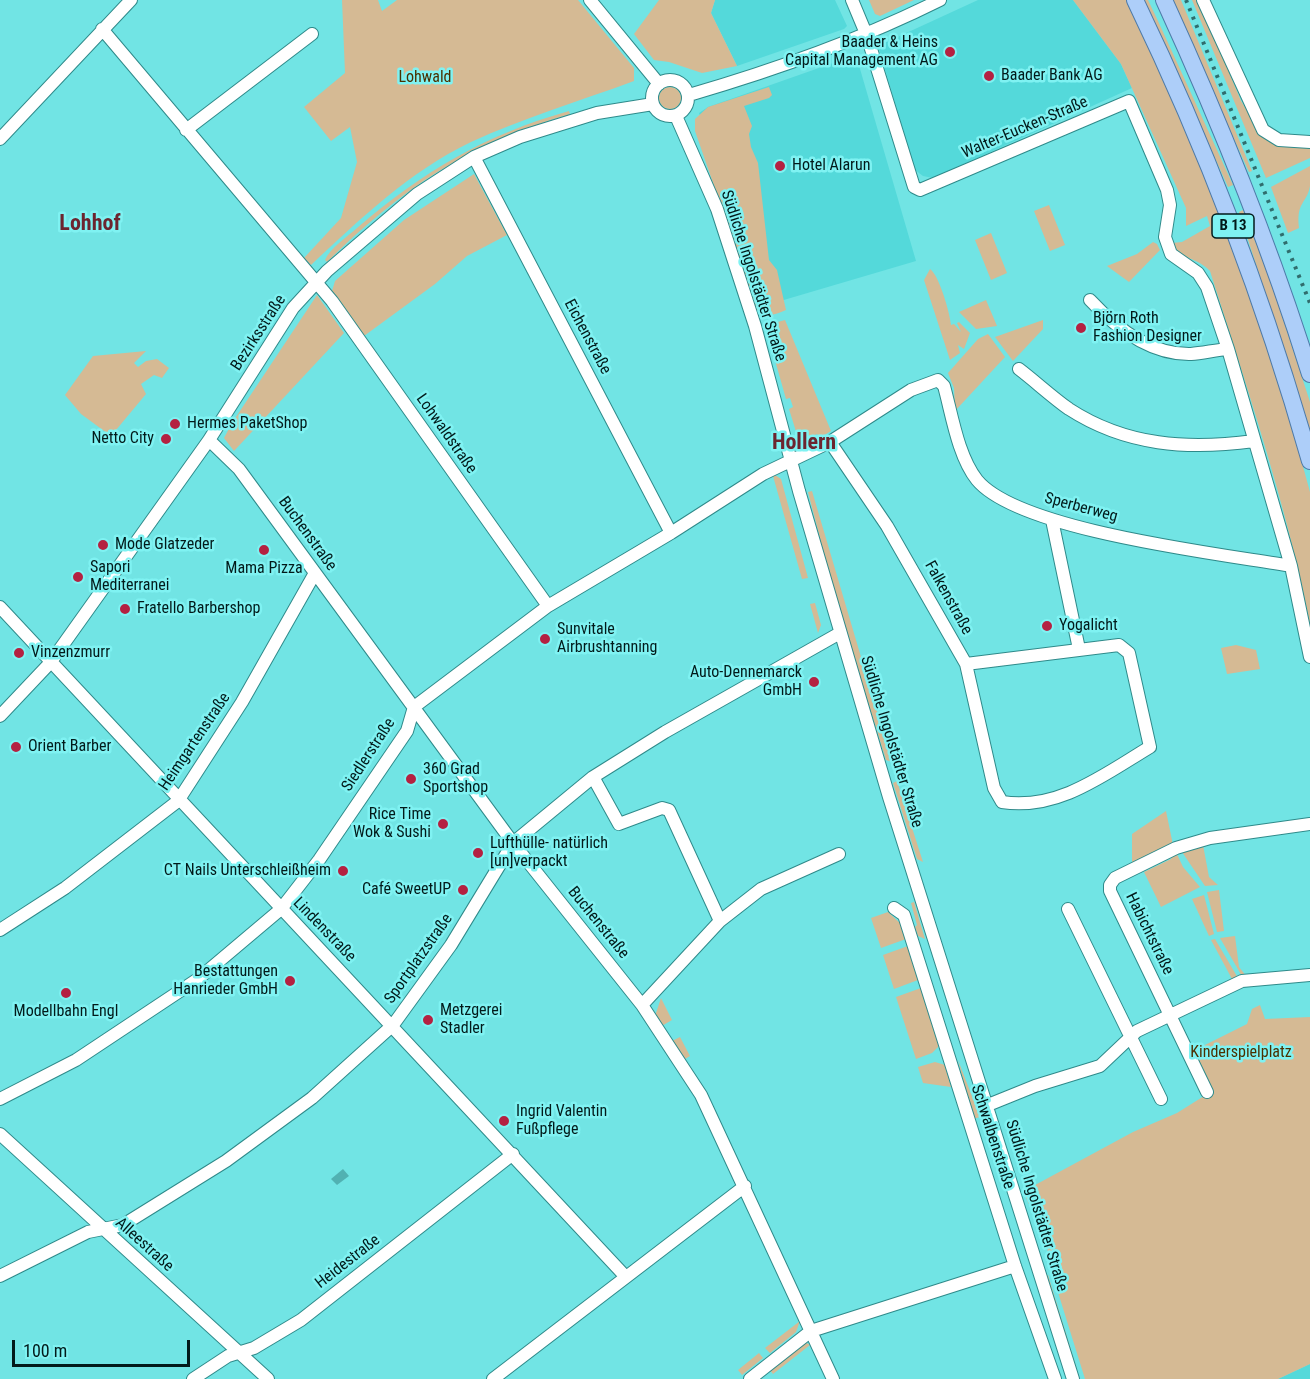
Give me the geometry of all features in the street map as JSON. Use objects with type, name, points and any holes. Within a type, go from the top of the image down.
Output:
[{"type":"main road","name":"B 13","points":[[1135,0],[1221,193],[1267,321],[1310,460]]},
{"type":"main road","name":"B 13","points":[[1164,0],[1232,156],[1273,263],[1310,374]]},
{"type":"street","points":[[0,139],[130,0]]},
{"type":"street","points":[[590,0],[659,84]]},
{"type":"street","points":[[852,0],[867,36]]},
{"type":"street","points":[[688,95],[741,80],[867,36],[940,0]]},
{"type":"street","points":[[1203,0],[1263,130],[1279,140],[1310,142]]},
{"type":"street","name":"Lohwaldstraße","points":[[102,29],[315,282],[548,606]]},
{"type":"street","points":[[186,130],[312,34]]},
{"type":"street","name":"Walter-Eucken-Straße","points":[[867,36],[914,187],[920,190],[1129,101],[1167,190],[1170,205],[1165,237],[1171,254],[1198,273],[1206,286],[1228,349],[1291,566],[1310,657]]},
{"type":"street","points":[[671,80],[682,84],[688,95],[687,105],[676,116],[665,116],[652,104],[652,93],[659,84],[671,80]]},
{"type":"street","name":"Bezirksstraße","points":[[0,716],[50,663],[209,440],[277,333],[315,282],[417,194],[474,157],[520,137],[597,113],[652,104]]},
{"type":"street","name":"Südliche Ingolstädter Straße","points":[[676,116],[717,209],[755,326],[840,633],[1073,1379]]},
{"type":"street","name":"Eichenstraße","points":[[474,157],[671,533]]},
{"type":"street","points":[[1090,300],[1108,320],[1125,333],[1144,342],[1189,354],[1228,349]]},
{"type":"street","points":[[1019,369],[1070,409],[1094,423],[1145,441],[1172,446],[1212,447],[1254,441]]},
{"type":"street","name":"Siedlerstraße","points":[[0,1099],[76,1060],[198,979],[281,909],[319,860],[407,730],[414,706],[548,606],[671,533],[763,474],[830,442],[911,390],[938,380]]},
{"type":"street","name":"Sperberweg","points":[[938,380],[944,386],[958,436],[976,479],[989,492],[1003,500],[1052,520],[1093,531],[1291,566]]},
{"type":"street","name":"Buchenstraße","points":[[209,440],[239,469],[513,843],[642,1005],[702,1095],[833,1379]]},
{"type":"street","name":"Falkenstraße","points":[[830,442],[887,526],[966,664],[994,788],[1002,802],[1011,804],[1066,796],[1150,747],[1126,648],[1112,645],[1079,649]]},
{"type":"street","points":[[966,664],[1079,649],[1052,520]]},
{"type":"street","name":"Heimgartenstraße","points":[[0,930],[65,888],[178,801],[242,702],[315,573]]},
{"type":"street","name":"Lindenstraße","points":[[0,607],[178,801],[393,1025],[625,1276]]},
{"type":"street","name":"Sportplatzstraße","points":[[0,1276],[88,1232],[123,1225],[226,1161],[312,1098],[393,1025],[451,945],[513,843],[592,777],[665,732],[840,633]]},
{"type":"street","points":[[592,777],[618,824],[662,808],[669,810],[720,921]]},
{"type":"street","name":"Habichtstraße","points":[[1207,1092],[1110,891],[1113,880],[1176,848],[1210,838],[1310,825]]},
{"type":"street","points":[[642,1005],[720,921],[761,889],[839,854]]},
{"type":"street","name":"Schwalbenstraße","points":[[894,908],[904,915],[1015,1266],[1055,1379]]},
{"type":"street","points":[[1068,909],[1161,1099]]},
{"type":"street","points":[[988,1105],[1035,1086],[1100,1066],[1137,1031],[1242,981],[1310,975]]},
{"type":"street","name":"Alleestraße","points":[[0,1134],[268,1379]]},
{"type":"street","name":"Heidestraße","points":[[193,1379],[228,1356],[254,1348],[301,1320],[513,1154]]},
{"type":"street","points":[[493,1379],[745,1186]]},
{"type":"street","points":[[750,1379],[811,1331],[1015,1266]]},
{"type":"shaded area","points":[[715,0],[835,0],[847,26],[737,66],[711,13]]},
{"type":"shaded area","points":[[978,0],[1073,0],[1121,64],[1132,88],[933,178],[923,176],[915,170],[878,46]]},
{"type":"shaded area","points":[[853,56],[858,62],[916,261],[760,307],[699,113],[708,107]]},
{"type":"shaded area","points":[[343,1169],[349,1176],[337,1185],[331,1179]]},
{"type":"shaded area","points":[[1310,1364],[1310,1379],[1278,1379]]},
{"type":"green space","name":"Lohwald","points":[[342,0],[378,0],[382,11],[397,0],[578,0],[634,68],[634,81],[511,125],[449,154],[427,167],[386,198],[311,265],[304,258],[341,218],[357,162],[350,127],[331,141],[304,107],[345,73]]},
{"type":"green space","points":[[659,0],[715,0],[711,13],[737,66],[702,73],[669,62],[654,60],[634,34]]},
{"type":"green space","points":[[869,0],[914,0],[880,16],[875,14]]},
{"type":"green space","points":[[1073,0],[1127,0],[1195,151],[1260,323],[1310,492],[1310,624],[1278,490],[1210,271],[1180,253],[1172,243],[1182,242],[1210,226],[1207,216],[1186,226],[1186,208],[1121,64]]},
{"type":"green space","points":[[1144,0],[1148,0],[1233,185],[1228,187]]},
{"type":"green space","points":[[1171,0],[1181,0],[1252,171],[1249,172]]},
{"type":"green space","points":[[1192,0],[1199,0],[1241,101],[1265,139],[1286,147],[1310,146],[1310,158],[1266,178]]},
{"type":"green space","points":[[670,87],[678,90],[681,98],[678,106],[670,109],[662,106],[659,98],[662,90]]},
{"type":"green space","points":[[769,87],[772,95],[769,98],[744,106],[752,126],[749,134],[751,147],[758,163],[769,260],[777,270],[786,310],[771,315],[757,310],[695,131],[695,119],[708,107]]},
{"type":"green space","points":[[569,111],[570,114],[500,139],[438,172],[382,212],[327,262],[325,260],[335,247],[357,228],[431,172],[509,131]]},
{"type":"green space","points":[[1310,166],[1309,192],[1300,208],[1299,228],[1288,233],[1271,187]]},
{"type":"green space","points":[[474,174],[507,235],[467,256],[435,284],[364,336],[332,291],[335,281],[404,220]]},
{"type":"green space","points":[[1049,205],[1065,245],[1050,251],[1034,211]]},
{"type":"green space","points":[[1243,210],[1270,279],[1310,402],[1310,431],[1239,212]]},
{"type":"green space","points":[[991,233],[1007,273],[991,280],[975,240]]},
{"type":"green space","points":[[1153,242],[1160,250],[1129,282],[1107,266],[1137,254]]},
{"type":"green space","points":[[930,269],[940,286],[951,325],[954,324],[961,332],[957,323],[959,322],[970,333],[964,349],[958,345],[960,353],[950,360],[924,280]]},
{"type":"green space","points":[[317,295],[344,333],[234,451],[224,438]]},
{"type":"green space","points":[[986,300],[997,326],[976,329],[959,312]]},
{"type":"green space","points":[[785,320],[831,431],[820,438],[817,434],[808,439],[810,443],[808,445],[799,441],[789,409],[793,407],[790,398],[786,399],[767,332],[774,323]]},
{"type":"green space","points":[[1043,320],[1043,329],[1013,361],[995,337]]},
{"type":"green space","points":[[988,334],[1005,357],[955,411],[954,388],[948,373],[978,339]]},
{"type":"green space","points":[[146,351],[134,363],[138,367],[146,361],[157,359],[169,368],[162,378],[154,375],[141,384],[146,394],[111,436],[81,414],[65,395],[93,356]]},
{"type":"green space","points":[[773,476],[781,479],[808,578],[802,579]]},
{"type":"green space","points":[[812,491],[892,762],[886,760],[834,592],[808,492]]},
{"type":"green space","points":[[815,603],[821,625],[818,633],[810,604]]},
{"type":"green space","points":[[1236,645],[1256,650],[1260,669],[1227,674],[1221,648]]},
{"type":"green space","points":[[897,781],[923,862],[917,859],[893,783]]},
{"type":"green space","points":[[1166,811],[1173,845],[1132,865],[1132,834]]},
{"type":"green space","points":[[1203,845],[1209,877],[1218,885],[1205,886],[1180,849]]},
{"type":"green space","points":[[1176,852],[1183,867],[1200,887],[1161,907],[1144,872],[1171,859],[1172,854]]},
{"type":"green space","points":[[1219,890],[1224,931],[1217,932],[1207,892]]},
{"type":"green space","points":[[1204,895],[1214,934],[1209,936],[1192,899]]},
{"type":"green space","points":[[914,902],[925,939],[918,936],[915,927],[917,925],[911,903]]},
{"type":"green space","points":[[888,912],[901,924],[906,939],[881,948],[871,918]]},
{"type":"green space","points":[[1235,936],[1239,967],[1247,977],[1243,978],[1220,938]]},
{"type":"green space","points":[[1215,939],[1238,978],[1232,979],[1211,940]]},
{"type":"green space","points":[[908,946],[918,980],[894,989],[883,955]]},
{"type":"green space","points":[[921,988],[939,1046],[932,1053],[916,1059],[896,997]]},
{"type":"green space","points":[[661,998],[672,1020],[660,1027],[655,1016]]},
{"type":"green space","name":"Kinderspielplatz","points":[[1260,1005],[1265,1019],[1310,1017],[1310,1364],[1278,1379],[1085,1379],[1047,1257],[1046,1240],[1024,1191],[1133,1132],[1177,1113],[1212,1091],[1191,1052],[1247,1024],[1252,1009]]},
{"type":"green space","points":[[680,1037],[690,1056],[685,1059],[672,1041]]},
{"type":"green space","points":[[958,1060],[980,1117],[973,1119]]},
{"type":"green space","points":[[935,1062],[945,1065],[951,1087],[923,1083],[918,1067]]},
{"type":"green space","points":[[1048,1275],[1080,1379],[1046,1276]]},
{"type":"green space","points":[[800,1321],[796,1332],[770,1353],[765,1348]]},
{"type":"green space","points":[[805,1342],[810,1345],[773,1374],[768,1368]]},
{"type":"green space","points":[[759,1353],[763,1358],[742,1375],[738,1370]]},
{"type":"railway","points":[[1186,0],[1310,303]]},
{"type":"place","name":"Baader & Heins Capital Management AG","points":[[950,52]]},
{"type":"place","name":"Baader Bank AG","points":[[989,76]]},
{"type":"place","name":"Hotel Alarun","points":[[780,166]]},
{"type":"place","name":"Björn Roth Fashion Designer","points":[[1081,328]]},
{"type":"place","name":"Hermes PaketShop","points":[[175,424]]},
{"type":"place","name":"Netto City","points":[[166,439]]},
{"type":"place","name":"Mode Glatzeder","points":[[103,545]]},
{"type":"place","name":"Mama Pizza","points":[[264,550]]},
{"type":"place","name":"Sapori Mediterranei","points":[[78,577]]},
{"type":"place","name":"Fratello Barbershop","points":[[125,609]]},
{"type":"place","name":"Yogalicht","points":[[1047,626]]},
{"type":"place","name":"Sunvitale Airbrushtanning","points":[[545,639]]},
{"type":"place","name":"Vinzenzmurr","points":[[19,653]]},
{"type":"place","name":"Auto-Dennemarck GmbH","points":[[814,682]]},
{"type":"place","name":"Orient Barber","points":[[16,747]]},
{"type":"place","name":"360 Grad Sportshop","points":[[411,779]]},
{"type":"place","name":"Rice Time Wok & Sushi","points":[[443,824]]},
{"type":"place","name":"Lufthülle- natürlich [un]verpackt","points":[[478,853]]},
{"type":"place","name":"CT Nails Unterschleißheim","points":[[343,871]]},
{"type":"place","name":"Café SweetUP","points":[[463,890]]},
{"type":"place","name":"Bestattungen Hanrieder GmbH","points":[[290,981]]},
{"type":"place","name":"Modellbahn Engl","points":[[66,993]]},
{"type":"place","name":"Metzgerei Stadler","points":[[428,1020]]},
{"type":"place","name":"Ingrid Valentin Fußpflege","points":[[504,1121]]},
{"type":"district","name":"Lohhof","points":[[90,224]]},
{"type":"district","name":"Hollern","points":[[804,443]]}]
